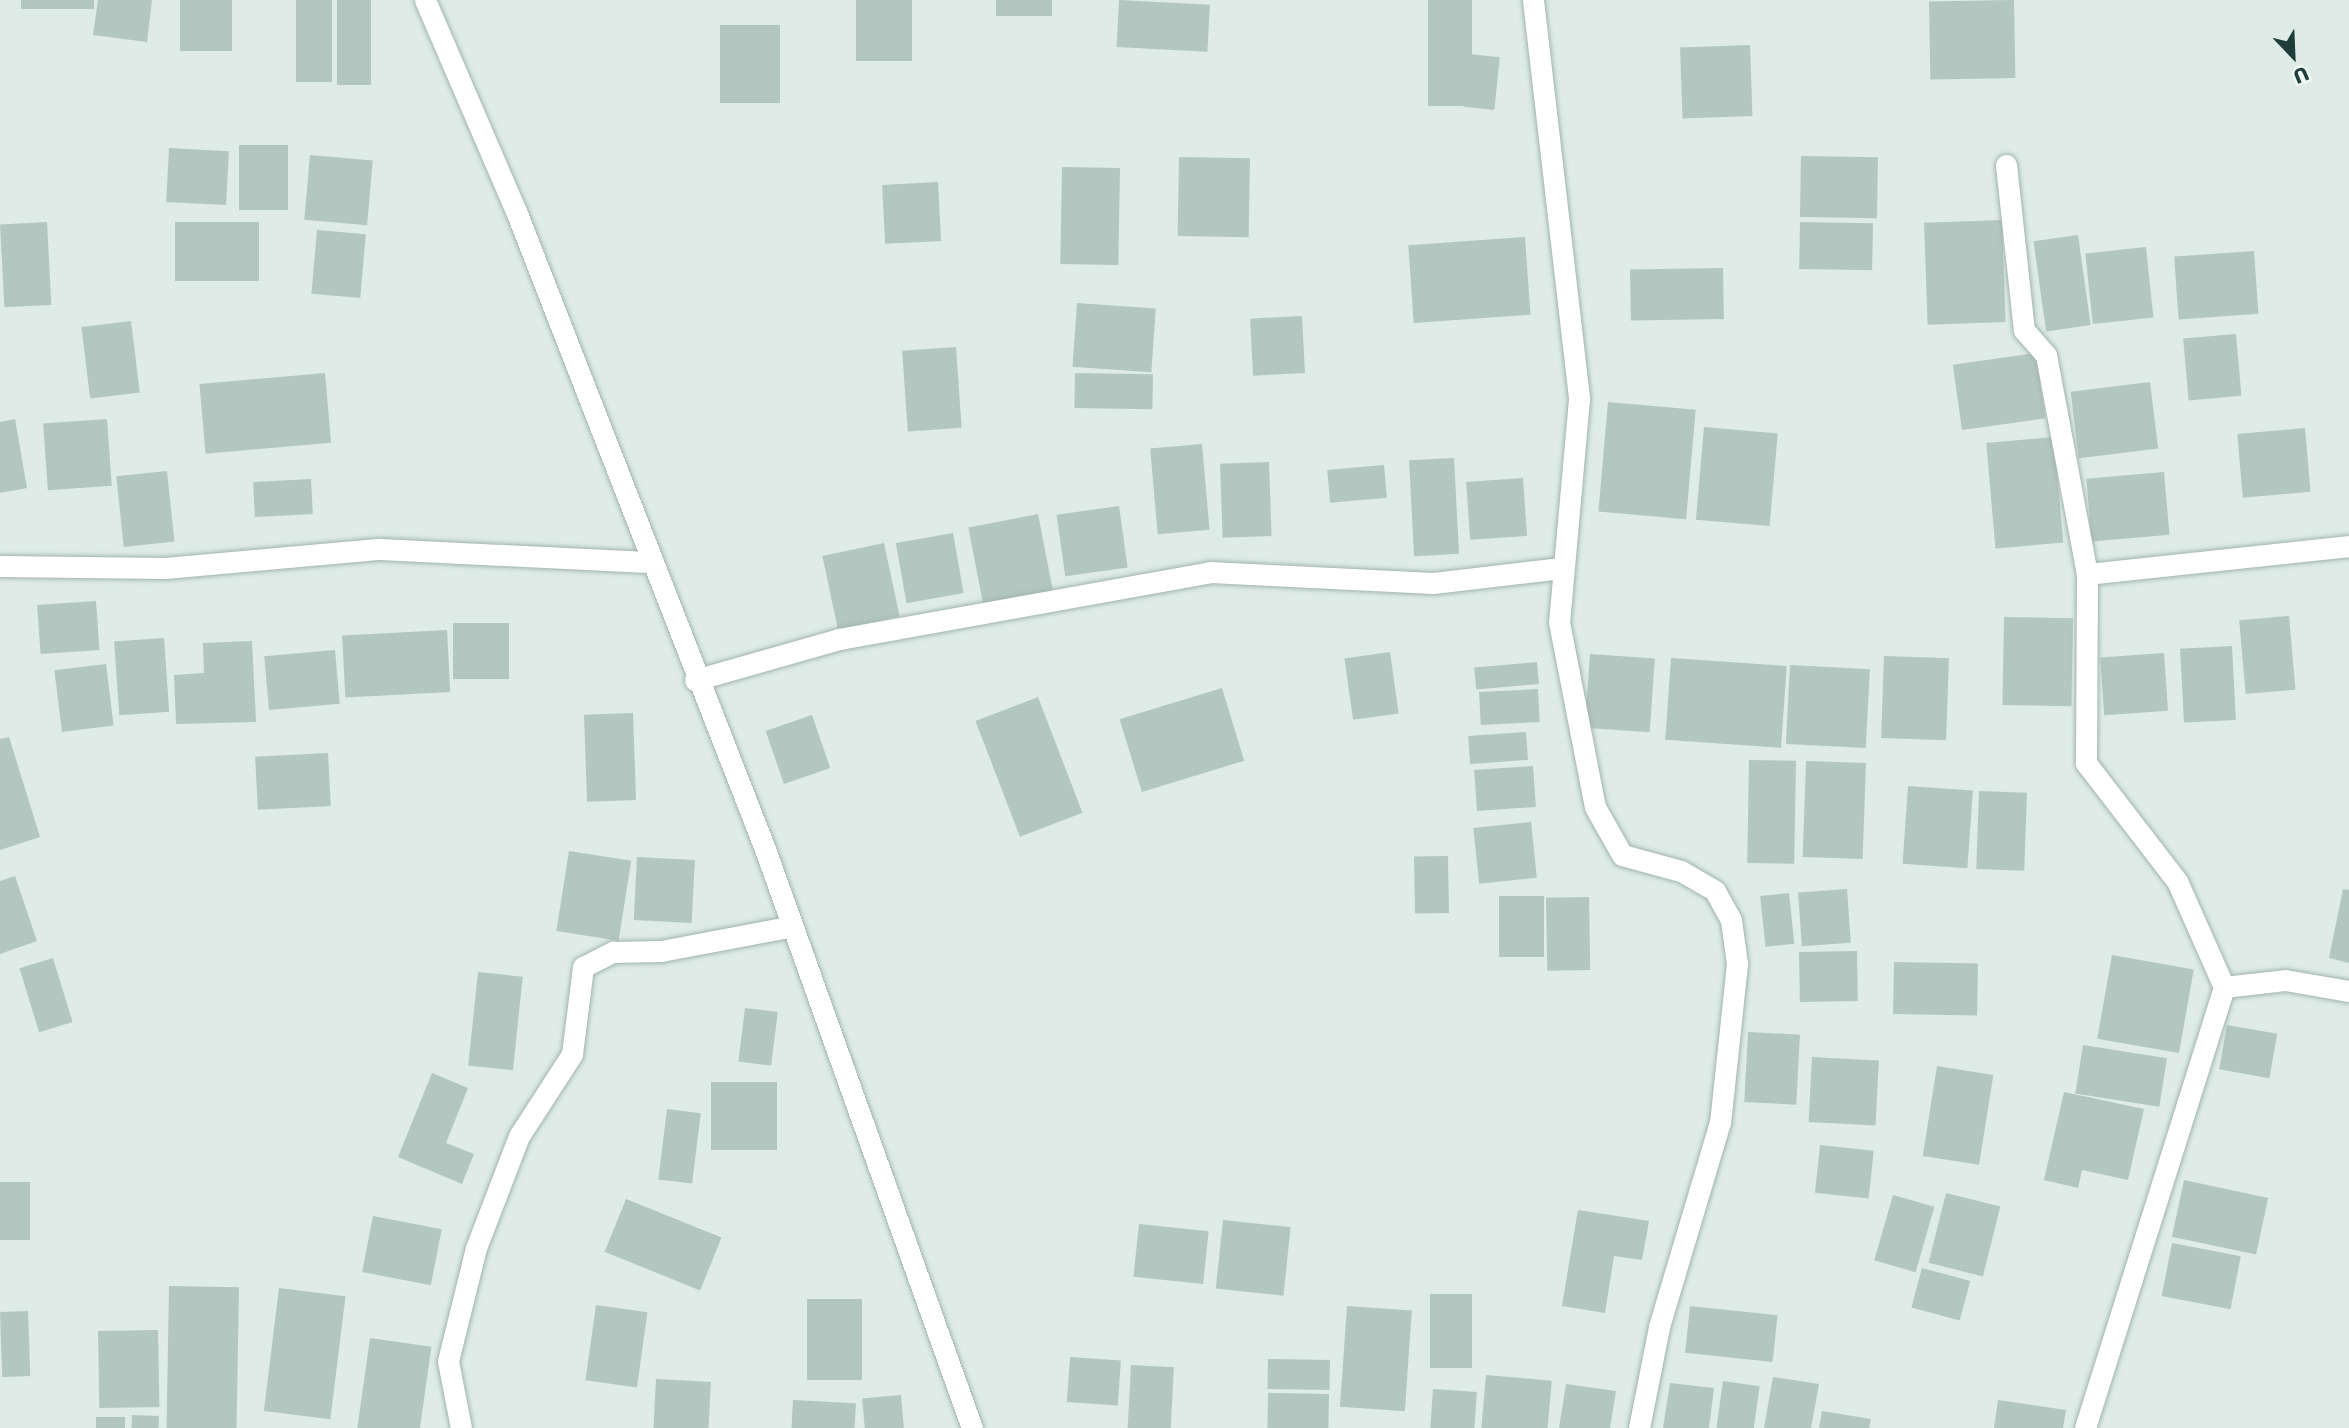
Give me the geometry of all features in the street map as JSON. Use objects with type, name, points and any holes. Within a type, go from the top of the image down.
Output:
[{"type":"street","points":[[425,0],[516,211],[648,562],[793,926],[972,1428]]},
{"type":"street","points":[[1533,0],[1579,398],[1561,568],[1559,622],[1595,807],[1607,837],[1622,855],[1681,872],[1715,891],[1731,920],[1737,964],[1720,1122],[1659,1327],[1639,1428]]},
{"type":"street","points":[[2006,165],[2024,330],[2046,355],[2087,574],[2086,763],[2177,881],[2224,987],[2085,1428]]},
{"type":"street","points":[[2087,574],[2349,546]]},
{"type":"street","points":[[0,566],[165,568],[380,550],[648,562]]},
{"type":"street","points":[[695,680],[924,621],[1210,572],[1433,583],[1561,568]]},
{"type":"street","points":[[461,1428],[448,1361],[476,1248],[519,1136],[572,1054],[583,967],[613,952],[661,951],[793,926]]},
{"type":"street","points":[[2224,987],[2285,980],[2349,991]]},
{"type":"building","points":[[21,0],[94,0],[94,9],[21,9]]},
{"type":"building","points":[[98,0],[152,0],[147,42],[93,35]]},
{"type":"building","points":[[180,0],[232,0],[232,51],[180,51]]},
{"type":"building","points":[[296,0],[332,0],[332,82],[296,82]]},
{"type":"building","points":[[337,0],[371,0],[371,85],[337,85]]},
{"type":"building","points":[[856,0],[912,0],[912,61],[856,61]]},
{"type":"building","points":[[996,0],[1052,0],[1052,16],[996,16]]},
{"type":"building","points":[[1119,0],[1210,5],[1207,52],[1117,47]]},
{"type":"building","points":[[1428,0],[1472,0],[1472,106],[1428,106]]},
{"type":"building","points":[[2014,0],[2015,78],[1930,79],[1929,1]]},
{"type":"building","points":[[720,25],[780,25],[780,103],[720,103]]},
{"type":"building","points":[[1750,45],[1752,116],[1683,118],[1680,47]]},
{"type":"building","points":[[1469,54],[1500,57],[1494,110],[1463,107]]},
{"type":"building","points":[[239,145],[288,145],[288,210],[239,210]]},
{"type":"building","points":[[169,148],[229,151],[226,205],[166,202]]},
{"type":"building","points":[[310,155],[373,160],[367,225],[304,220]]},
{"type":"building","points":[[1801,156],[1878,157],[1877,218],[1800,217]]},
{"type":"building","points":[[1179,157],[1250,158],[1249,237],[1178,236]]},
{"type":"building","points":[[1062,167],[1120,168],[1118,265],[1060,264]]},
{"type":"building","points":[[938,182],[941,241],[885,244],[882,185]]},
{"type":"building","points":[[2002,220],[2006,322],[1928,325],[1924,223]]},
{"type":"building","points":[[47,222],[51,305],[4,307],[0,224]]},
{"type":"building","points":[[175,222],[259,222],[259,281],[175,281]]},
{"type":"building","points":[[1800,222],[1873,223],[1872,270],[1799,269]]},
{"type":"building","points":[[317,230],[366,234],[360,298],[311,294]]},
{"type":"building","points":[[2078,235],[2091,325],[2046,331],[2033,241]]},
{"type":"building","points":[[1525,237],[1530,315],[1414,323],[1408,245]]},
{"type":"building","points":[[2146,247],[2153,318],[2093,324],[2085,253]]},
{"type":"building","points":[[2254,251],[2258,314],[2179,319],[2174,257]]},
{"type":"building","points":[[1723,268],[1724,319],[1631,321],[1630,270]]},
{"type":"building","points":[[1077,303],[1156,309],[1151,372],[1073,367]]},
{"type":"building","points":[[1302,316],[1305,373],[1253,376],[1250,319]]},
{"type":"building","points":[[131,321],[140,392],[90,399],[81,327]]},
{"type":"building","points":[[2236,334],[2241,396],[2189,400],[2183,339]]},
{"type":"building","points":[[956,347],[962,428],[908,432],[902,351]]},
{"type":"building","points":[[2036,353],[2045,418],[1962,430],[1953,365]]},
{"type":"building","points":[[325,373],[331,443],[206,454],[199,384]]},
{"type":"building","points":[[1075,373],[1153,374],[1152,409],[1074,408]]},
{"type":"building","points":[[2150,382],[2158,449],[2079,458],[2071,392]]},
{"type":"building","points":[[1608,402],[1696,410],[1686,519],[1598,512]]},
{"type":"building","points":[[15,419],[27,488],[0,493],[0,422]]},
{"type":"building","points":[[107,419],[112,486],[48,490],[43,423]]},
{"type":"building","points":[[1704,427],[1778,433],[1770,526],[1696,520]]},
{"type":"building","points":[[2305,428],[2311,492],[2243,498],[2237,434]]},
{"type":"building","points":[[2054,437],[2063,543],[1995,549],[1986,443]]},
{"type":"building","points":[[1202,444],[1209,530],[1158,534],[1150,449]]},
{"type":"building","points":[[1454,458],[1459,554],[1414,556],[1409,460]]},
{"type":"building","points":[[1269,462],[1272,536],[1223,538],[1220,464]]},
{"type":"building","points":[[1384,465],[1387,498],[1330,503],[1327,470]]},
{"type":"building","points":[[167,471],[174,542],[124,547],[116,476]]},
{"type":"building","points":[[2164,472],[2169,535],[2092,542],[2086,479]]},
{"type":"building","points":[[1523,478],[1527,536],[1470,540],[1466,482]]},
{"type":"building","points":[[311,479],[313,514],[255,517],[253,482]]},
{"type":"building","points":[[1119,506],[1128,567],[1065,576],[1057,515]]},
{"type":"building","points":[[1038,514],[1054,594],[984,608],[968,528]]},
{"type":"building","points":[[953,533],[964,593],[906,603],[896,543]]},
{"type":"building","points":[[884,543],[900,616],[838,629],[822,556]]},
{"type":"building","points":[[96,601],[99,650],[41,654],[37,605]]},
{"type":"building","points":[[2289,616],[2295,690],[2246,694],[2239,620]]},
{"type":"building","points":[[2004,617],[2073,618],[2071,706],[2002,705]]},
{"type":"building","points":[[453,623],[509,623],[509,679],[453,679]]},
{"type":"building","points":[[447,630],[450,692],[345,697],[342,635]]},
{"type":"building","points":[[164,638],[169,712],[119,715],[114,641]]},
{"type":"building","points":[[252,641],[256,722],[176,724],[174,675],[204,673],[203,643]]},
{"type":"building","points":[[2232,646],[2236,720],[2184,723],[2180,649]]},
{"type":"building","points":[[335,650],[340,704],[269,710],[264,656]]},
{"type":"building","points":[[1390,652],[1399,713],[1353,720],[1344,658]]},
{"type":"building","points":[[2164,653],[2168,711],[2104,715],[2100,657]]},
{"type":"building","points":[[1590,654],[1655,659],[1650,732],[1585,728]]},
{"type":"building","points":[[1884,656],[1949,658],[1946,740],[1881,738]]},
{"type":"building","points":[[1671,658],[1787,666],[1781,748],[1665,740]]},
{"type":"building","points":[[1537,662],[1539,684],[1476,689],[1474,667]]},
{"type":"building","points":[[106,664],[114,726],[62,732],[54,670]]},
{"type":"building","points":[[1790,665],[1870,669],[1866,748],[1786,744]]},
{"type":"building","points":[[1222,688],[1244,761],[1142,792],[1120,719]]},
{"type":"building","points":[[1538,689],[1540,722],[1481,725],[1479,692]]},
{"type":"building","points":[[1038,697],[1082,813],[1020,837],[975,721]]},
{"type":"building","points":[[633,713],[636,800],[587,802],[584,715]]},
{"type":"building","points":[[812,715],[830,768],[784,784],[766,731]]},
{"type":"building","points":[[1526,732],[1528,760],[1470,764],[1468,736]]},
{"type":"building","points":[[9,737],[40,837],[0,850],[0,739]]},
{"type":"building","points":[[328,753],[331,806],[258,810],[255,757]]},
{"type":"building","points":[[1749,760],[1796,761],[1794,864],[1747,863]]},
{"type":"building","points":[[1806,761],[1866,763],[1863,859],[1803,857]]},
{"type":"building","points":[[1533,766],[1536,807],[1477,811],[1474,770]]},
{"type":"building","points":[[1908,786],[1973,791],[1967,868],[1903,864]]},
{"type":"building","points":[[1979,791],[2027,793],[2024,871],[1976,869]]},
{"type":"building","points":[[1531,822],[1537,878],[1479,884],[1473,828]]},
{"type":"building","points":[[569,851],[631,861],[619,941],[556,931]]},
{"type":"building","points":[[1448,856],[1449,913],[1415,914],[1414,857]]},
{"type":"building","points":[[637,857],[695,860],[692,923],[634,920]]},
{"type":"building","points":[[15,876],[37,941],[0,954],[0,881]]},
{"type":"building","points":[[1847,889],[1851,943],[1802,946],[1798,892]]},
{"type":"building","points":[[2343,889],[2349,890],[2349,963],[2329,958]]},
{"type":"building","points":[[1789,893],[1794,944],[1765,947],[1760,896]]},
{"type":"building","points":[[1499,896],[1544,896],[1544,957],[1499,957]]},
{"type":"building","points":[[1589,897],[1590,970],[1547,971],[1546,898]]},
{"type":"building","points":[[1857,951],[1858,1001],[1800,1002],[1799,952]]},
{"type":"building","points":[[2112,955],[2194,969],[2179,1053],[2097,1039]]},
{"type":"building","points":[[53,958],[73,1022],[39,1032],[20,968]]},
{"type":"building","points":[[1894,962],[1978,963],[1977,1015],[1893,1014]]},
{"type":"building","points":[[478,972],[523,977],[513,1070],[468,1065]]},
{"type":"building","points":[[745,1008],[778,1012],[771,1066],[738,1062]]},
{"type":"building","points":[[2227,1025],[2277,1034],[2269,1078],[2219,1069]]},
{"type":"building","points":[[1748,1032],[1800,1035],[1796,1105],[1744,1102]]},
{"type":"building","points":[[2083,1045],[2167,1058],[2159,1107],[2075,1093]]},
{"type":"building","points":[[1812,1057],[1879,1061],[1876,1125],[1809,1122]]},
{"type":"building","points":[[1937,1066],[1993,1075],[1979,1165],[1923,1156]]},
{"type":"building","points":[[432,1073],[468,1088],[446,1143],[474,1154],[462,1184],[398,1157]]},
{"type":"building","points":[[711,1082],[777,1082],[777,1150],[711,1150]]},
{"type":"building","points":[[2064,1092],[2144,1109],[2128,1180],[2082,1170],[2078,1188],[2044,1180]]},
{"type":"building","points":[[667,1109],[701,1113],[692,1184],[658,1179]]},
{"type":"building","points":[[1820,1145],[1874,1151],[1869,1198],[1815,1193]]},
{"type":"building","points":[[2184,1180],[2268,1198],[2256,1255],[2172,1237]]},
{"type":"building","points":[[0,1182],[30,1182],[30,1240],[0,1240]]},
{"type":"building","points":[[1946,1193],[2000,1207],[1983,1276],[1929,1263]]},
{"type":"building","points":[[1893,1195],[1934,1207],[1916,1272],[1874,1260]]},
{"type":"building","points":[[626,1199],[721,1238],[700,1290],[605,1252]]},
{"type":"building","points":[[1578,1210],[1649,1221],[1642,1260],[1614,1256],[1605,1313],[1562,1306]]},
{"type":"building","points":[[373,1216],[442,1229],[431,1285],[362,1272]]},
{"type":"building","points":[[1223,1220],[1291,1227],[1283,1296],[1216,1289]]},
{"type":"building","points":[[1139,1224],[1209,1231],[1203,1284],[1133,1277]]},
{"type":"building","points":[[2172,1243],[2241,1256],[2230,1309],[2162,1296]]},
{"type":"building","points":[[1922,1268],[1970,1281],[1960,1321],[1911,1308]]},
{"type":"building","points":[[169,1286],[239,1287],[237,1428],[167,1428]]},
{"type":"building","points":[[279,1288],[346,1296],[330,1419],[264,1411]]},
{"type":"building","points":[[1430,1294],[1472,1294],[1472,1368],[1430,1368]]},
{"type":"building","points":[[807,1299],[862,1299],[862,1380],[807,1380]]},
{"type":"building","points":[[596,1305],[647,1312],[637,1387],[585,1380]]},
{"type":"building","points":[[1347,1306],[1412,1311],[1405,1411],[1340,1407]]},
{"type":"building","points":[[1690,1306],[1778,1315],[1773,1362],[1685,1353]]},
{"type":"building","points":[[28,1311],[30,1376],[2,1377],[0,1312]]},
{"type":"building","points":[[158,1330],[159,1407],[99,1408],[98,1331]]},
{"type":"building","points":[[370,1338],[431,1347],[420,1428],[357,1428]]},
{"type":"building","points":[[1070,1357],[1121,1361],[1118,1405],[1067,1402]]},
{"type":"building","points":[[1268,1359],[1330,1360],[1329,1390],[1267,1389]]},
{"type":"building","points":[[1131,1365],[1174,1367],[1171,1428],[1128,1428]]},
{"type":"building","points":[[1486,1375],[1552,1381],[1548,1428],[1481,1428]]},
{"type":"building","points":[[1773,1377],[1819,1384],[1811,1428],[1764,1428]]},
{"type":"building","points":[[656,1379],[711,1382],[709,1428],[653,1428]]},
{"type":"building","points":[[1723,1381],[1760,1386],[1754,1428],[1716,1428]]},
{"type":"building","points":[[1670,1383],[1714,1388],[1709,1428],[1663,1428]]},
{"type":"building","points":[[1566,1384],[1616,1391],[1610,1428],[1559,1428]]},
{"type":"building","points":[[1433,1389],[1477,1392],[1474,1428],[1430,1428]]},
{"type":"building","points":[[1268,1393],[1329,1394],[1328,1428],[1267,1428]]},
{"type":"building","points":[[901,1395],[904,1428],[865,1428],[862,1398]]},
{"type":"building","points":[[793,1400],[856,1403],[855,1428],[792,1428]]},
{"type":"building","points":[[1998,1400],[2066,1410],[2063,1428],[1994,1428]]},
{"type":"building","points":[[1822,1411],[1871,1419],[1869,1428],[1819,1428]]},
{"type":"building","points":[[132,1415],[159,1416],[159,1428],[132,1428]]},
{"type":"building","points":[[96,1417],[125,1417],[125,1428],[96,1428]]}]
